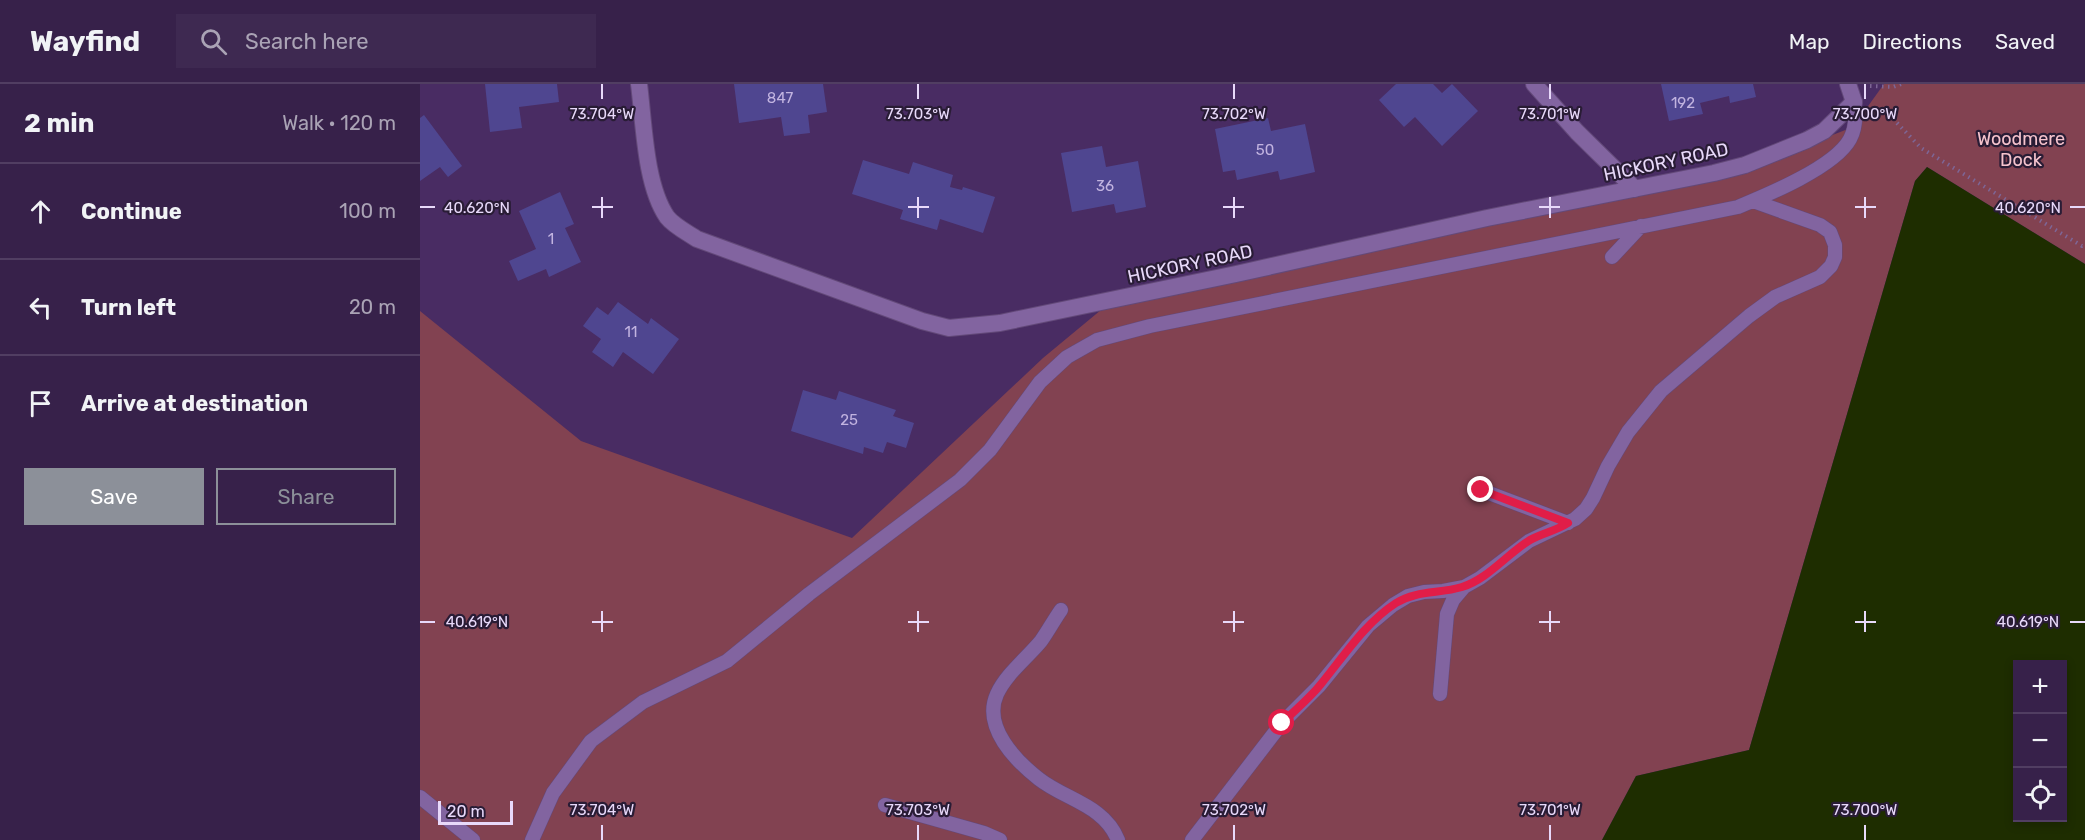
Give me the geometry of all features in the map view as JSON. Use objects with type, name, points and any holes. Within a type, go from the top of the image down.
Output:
[{"type":"street","name":"HICKORY ROAD","points":[[639,84],[656,198],[669,219],[697,239],[922,321],[949,328],[1000,323],[1236,274],[1487,218],[1729,170],[1807,140],[1824,131],[1851,91]]},
{"type":"street","points":[[1534,84],[1577,132],[1635,189]]},
{"type":"lane","points":[[532,840],[553,792],[591,741],[643,702],[727,661],[818,588],[960,480],[990,450],[1040,382],[1068,357],[1096,340],[1150,326],[1738,207],[1804,177],[1838,153],[1851,137],[1855,120],[1851,91]]},
{"type":"lane","points":[[1192,840],[1282,723],[1319,686],[1368,626],[1408,596],[1464,587],[1480,578],[1529,541],[1568,523],[1586,509],[1628,432],[1661,391],[1749,316],[1775,297],[1820,277],[1831,266],[1835,257],[1835,245],[1830,232],[1820,225],[1753,201]]},
{"type":"lane","points":[[1612,257],[1641,226]]},
{"type":"lane","points":[[1481,490],[1568,523]]},
{"type":"lane","points":[[1440,694],[1447,614],[1453,600],[1464,587]]},
{"type":"lane","points":[[1061,610],[1042,639],[1002,684],[995,704],[996,728],[1006,748],[1040,780],[1094,810],[1106,820],[1118,840]]},
{"type":"lane","points":[[420,796],[473,840]]},
{"type":"lane","points":[[885,805],[984,833],[1000,840]]},
{"type":"path","points":[[1851,91],[1893,87],[1901,84]]},
{"type":"path","points":[[1897,123],[1921,148],[2082,246],[2085,245]]},
{"type":"green space","name":"Woodmere Dock","points":[[1884,84],[2085,84],[2085,264],[1927,167],[1915,181],[1749,750],[1636,776],[1602,840],[420,840],[420,311],[581,441],[852,538],[1043,358],[1113,300],[1794,150],[1853,127]]},
{"type":"shaded area","points":[[1927,167],[2085,264],[2085,840],[1602,840],[1636,776],[1749,750],[1915,181]]},
{"type":"building","points":[[485,84],[557,84],[559,102],[519,107],[522,128],[490,132]]},
{"type":"building","points":[[734,84],[823,84],[827,112],[808,115],[810,133],[784,136],[781,117],[739,123]]},
{"type":"building","points":[[1396,84],[1433,84],[1442,93],[1452,84],[1478,111],[1442,146],[1415,117],[1404,127],[1379,100]]},
{"type":"building","points":[[1661,84],[1753,84],[1756,97],[1730,103],[1729,96],[1700,103],[1703,114],[1669,121]]},
{"type":"building","points":[[424,115],[462,166],[448,177],[440,167],[420,181],[420,118]]},
{"type":"building","points":[[1268,118],[1271,131],[1305,124],[1315,172],[1280,180],[1278,171],[1237,180],[1235,170],[1223,172],[1215,129]]},
{"type":"building","points":[[1102,146],[1106,167],[1138,161],[1146,207],[1116,213],[1114,204],[1072,212],[1061,153]]},
{"type":"building","points":[[863,160],[909,174],[913,162],[953,175],[950,187],[962,190],[963,187],[995,197],[983,233],[940,219],[937,230],[900,219],[903,210],[852,194]]},
{"type":"building","points":[[560,192],[574,224],[565,228],[581,262],[549,277],[546,269],[518,281],[509,261],[536,249],[519,211]]},
{"type":"building","points":[[618,302],[648,324],[651,318],[679,339],[653,374],[623,352],[613,367],[592,352],[601,339],[583,326],[597,307],[608,315]]},
{"type":"building","points":[[803,390],[836,400],[839,391],[896,410],[893,416],[914,423],[906,448],[887,442],[883,453],[864,447],[863,454],[791,431]]},
{"type":"route","points":[[1282,723],[1319,686],[1368,626],[1393,605],[1408,596],[1464,587],[1480,578],[1529,541],[1568,523],[1481,490]]}]
